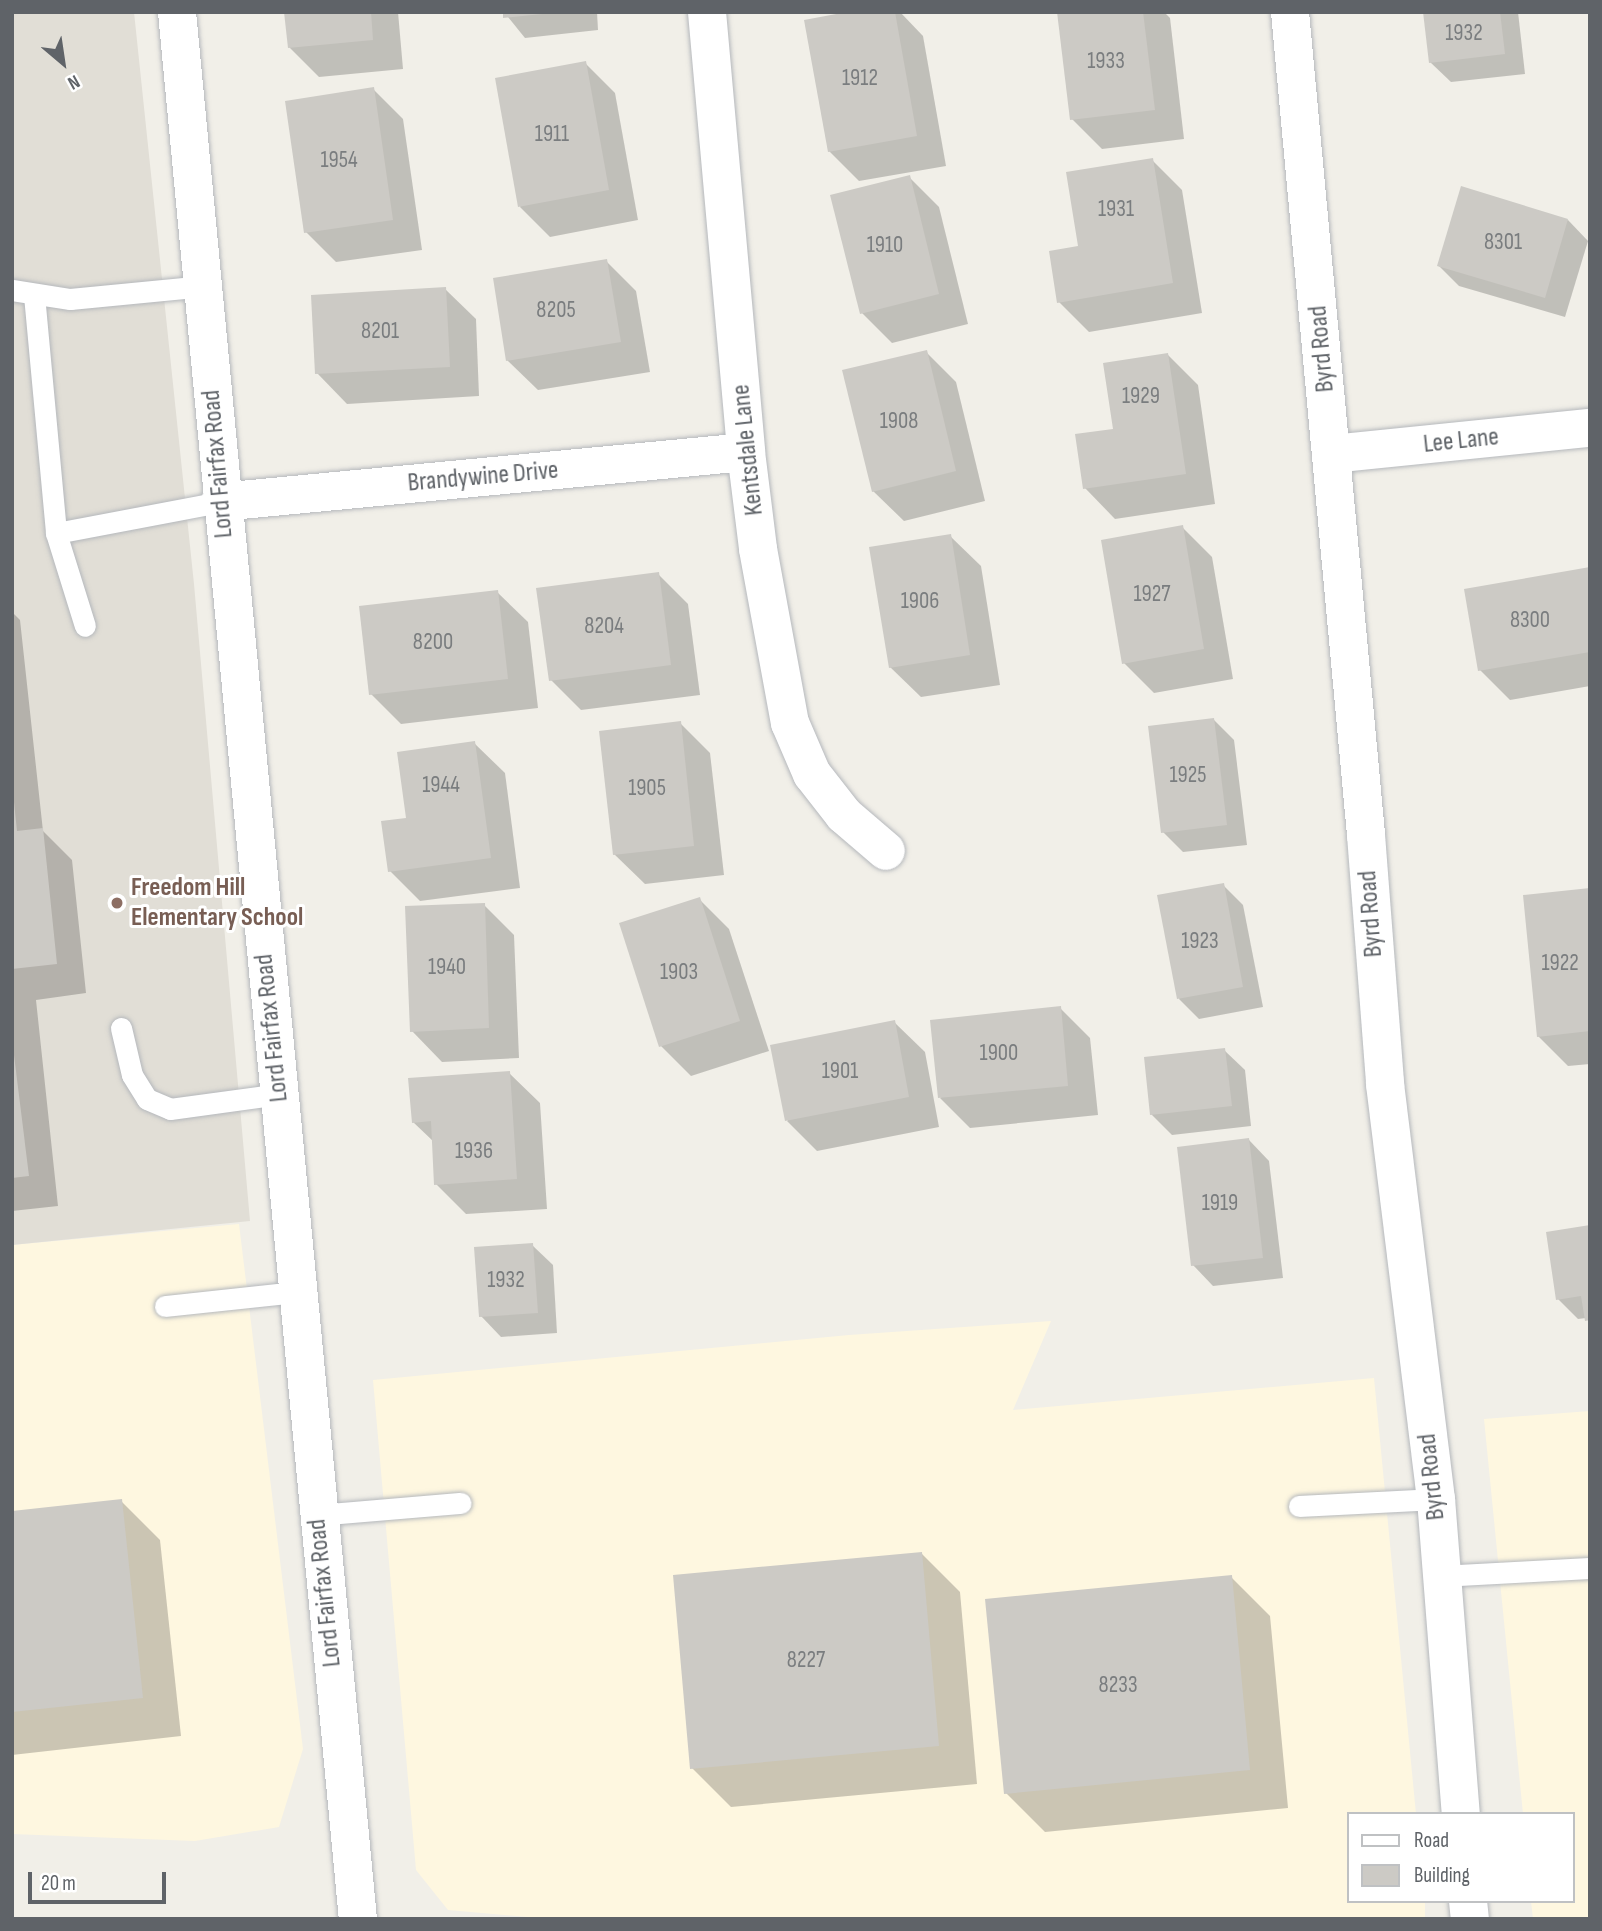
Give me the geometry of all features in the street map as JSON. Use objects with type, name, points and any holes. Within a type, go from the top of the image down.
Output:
[{"type":"street","name":"Lord Fairfax Road","points":[[177,12],[204,286],[220,502],[358,1919]]},
{"type":"street","name":"Kentsdale Lane","points":[[707,12],[746,452],[758,549],[790,723],[812,774],[844,815],[886,851]]},
{"type":"street","name":"Byrd Road","points":[[1290,12],[1332,454],[1385,1084],[1436,1499],[1461,1812]]},
{"type":"street","name":"Lee Lane","points":[[1332,454],[1590,428]]},
{"type":"street","name":"Brandywine Drive","points":[[220,502],[746,452]]},
{"type":"lane","points":[[12,290],[70,299],[204,286]]},
{"type":"lane","points":[[34,295],[56,533],[85,626]]},
{"type":"lane","points":[[56,533],[220,502]]},
{"type":"lane","points":[[121,1028],[132,1075],[147,1099],[170,1109],[279,1094]]},
{"type":"lane","points":[[165,1306],[297,1292]]},
{"type":"lane","points":[[1299,1506],[1436,1499]]},
{"type":"lane","points":[[317,1515],[460,1503]]},
{"type":"lane","points":[[1441,1576],[1588,1568]]},
{"type":"shaded area","name":"Freedom Hill Elementary School","points":[[12,12],[134,12],[194,584],[250,1221],[12,1245]]},
{"type":"shaded area","points":[[239,1224],[303,1749],[279,1827],[195,1841],[12,1834],[12,1245]]},
{"type":"shaded area","points":[[1051,1321],[1013,1410],[1374,1378],[1416,1812],[1346,1812],[1346,1903],[1425,1903],[1425,1919],[551,1919],[448,1910],[416,1870],[373,1380],[849,1335]]},
{"type":"shaded area","points":[[1590,1411],[1590,1919],[1533,1919],[1531,1903],[1574,1903],[1574,1812],[1523,1812],[1484,1419]]},
{"type":"building","points":[[284,12],[371,12],[373,40],[288,48]]},
{"type":"building","points":[[503,12],[542,12],[542,14],[503,18]]},
{"type":"building","points":[[847,12],[895,12],[917,136],[828,152],[804,20]]},
{"type":"building","points":[[1057,12],[1143,12],[1155,110],[1070,120]]},
{"type":"building","points":[[1423,12],[1500,12],[1505,54],[1429,63]]},
{"type":"building","points":[[586,61],[609,190],[518,207],[495,78]]},
{"type":"building","points":[[374,87],[393,220],[304,233],[285,101]]},
{"type":"building","points":[[1153,158],[1173,283],[1057,303],[1049,251],[1078,246],[1066,172]]},
{"type":"building","points":[[910,175],[939,294],[860,314],[830,195]]},
{"type":"building","points":[[1461,186],[1568,219],[1545,298],[1437,266]]},
{"type":"building","points":[[607,259],[621,342],[506,361],[493,278]]},
{"type":"building","points":[[446,287],[450,367],[315,374],[311,295]]},
{"type":"building","points":[[927,350],[956,471],[872,492],[842,370]]},
{"type":"building","points":[[1168,353],[1186,474],[1083,489],[1075,434],[1113,429],[1103,363]]},
{"type":"building","points":[[1183,525],[1204,649],[1122,664],[1101,540]]},
{"type":"building","points":[[951,534],[970,655],[889,668],[869,547]]},
{"type":"building","points":[[1590,567],[1590,652],[1478,671],[1464,589]]},
{"type":"building","points":[[659,572],[671,665],[549,681],[536,588]]},
{"type":"building","points":[[498,590],[508,679],[369,695],[359,606]]},
{"type":"building","points":[[1214,718],[1227,825],[1161,833],[1148,726]]},
{"type":"building","points":[[681,721],[694,846],[613,855],[599,731]]},
{"type":"building","points":[[475,741],[491,858],[388,872],[381,821],[406,818],[397,752]]},
{"type":"building","points":[[14,802],[17,831],[43,828],[57,964],[12,969]]},
{"type":"building","points":[[1224,883],[1243,987],[1177,999],[1157,895]]},
{"type":"building","points":[[1590,888],[1590,1031],[1537,1037],[1523,895]]},
{"type":"building","points":[[700,897],[740,1021],[659,1047],[619,923]]},
{"type":"building","points":[[485,903],[489,1028],[410,1032],[405,906]]},
{"type":"building","points":[[1061,1006],[1068,1086],[938,1098],[930,1020]]},
{"type":"building","points":[[895,1020],[909,1097],[785,1121],[770,1045]]},
{"type":"building","points":[[12,1039],[29,1176],[12,1178]]},
{"type":"building","points":[[1225,1048],[1232,1106],[1150,1115],[1144,1057]]},
{"type":"building","points":[[510,1071],[517,1179],[434,1185],[431,1121],[412,1123],[408,1078]]},
{"type":"building","points":[[1249,1138],[1263,1258],[1191,1266],[1177,1147]]},
{"type":"building","points":[[1590,1225],[1590,1320],[1585,1321],[1581,1296],[1556,1300],[1546,1232]]},
{"type":"building","points":[[533,1243],[538,1313],[479,1317],[474,1247]]},
{"type":"building","points":[[122,1499],[143,1698],[12,1712],[12,1511]]},
{"type":"building","points":[[922,1552],[939,1746],[690,1769],[673,1575]]},
{"type":"building","points":[[1232,1575],[1250,1770],[1004,1794],[985,1599]]},
{"type":"place","name":"Freedom Hill Elementary School","points":[[117,903]]}]
